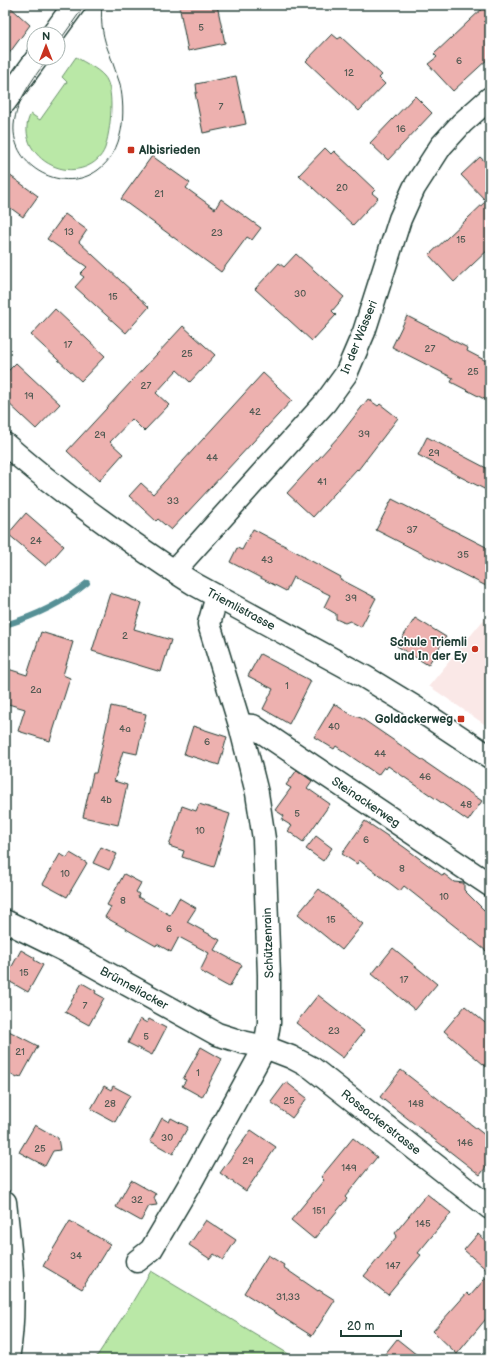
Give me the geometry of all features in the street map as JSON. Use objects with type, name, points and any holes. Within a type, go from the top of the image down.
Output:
[{"type":"street","points":[[59,26],[74,5]]},
{"type":"street","points":[[5,102],[31,66]]},
{"type":"street","name":"In der Wässeri","points":[[174,571],[325,403],[346,374],[364,332],[400,219],[414,188],[441,146],[462,123],[490,98]]},
{"type":"street","name":"Triemlistrasse","points":[[5,444],[44,478],[174,571],[366,677],[490,757]]},
{"type":"street","name":"Schützenrain","points":[[137,1261],[152,1250],[265,1047],[269,1023],[270,975],[264,839],[257,793],[240,725],[209,624],[217,596]]},
{"type":"street","name":"Steinackerweg","points":[[240,725],[253,726],[490,885]]},
{"type":"street","name":"Brünneliacker","points":[[5,921],[76,956],[217,1034],[265,1047]]},
{"type":"street","name":"Rossackerstrasse","points":[[265,1047],[291,1057],[312,1068],[490,1208]]},
{"type":"street","points":[[5,1202],[12,1261],[13,1312],[8,1359]]},
{"type":"shaded area","name":"Schule Triemli und In der Ey","points":[[490,612],[490,728],[429,686]]},
{"type":"green space","points":[[76,57],[98,70],[108,82],[111,98],[111,110],[108,137],[102,155],[97,160],[85,167],[70,170],[52,165],[33,150],[27,134],[27,125],[31,114],[40,120],[67,82],[62,77]]},
{"type":"green space","points":[[151,1271],[297,1359],[95,1359]]},
{"type":"building","points":[[5,5],[8,5],[30,25],[26,26],[26,30],[5,59]]},
{"type":"building","points":[[179,5],[217,5],[225,43],[188,51]]},
{"type":"building","points":[[486,5],[490,5],[490,57],[453,91],[428,64],[437,57],[434,54]]},
{"type":"building","points":[[332,34],[338,39],[341,37],[382,75],[379,78],[385,84],[359,111],[306,61]]},
{"type":"building","points":[[236,76],[246,124],[203,133],[195,93],[197,93],[196,84]]},
{"type":"building","points":[[415,96],[432,113],[388,160],[370,143]]},
{"type":"building","points":[[325,148],[331,154],[334,151],[375,190],[372,193],[378,198],[353,225],[299,175]]},
{"type":"building","points":[[152,156],[190,183],[186,188],[215,209],[221,199],[261,228],[252,240],[247,237],[221,272],[121,199]]},
{"type":"building","points":[[480,157],[490,166],[490,248],[454,282],[429,255],[486,201],[461,175]]},
{"type":"building","points":[[5,172],[38,196],[23,217],[5,204]]},
{"type":"building","points":[[65,214],[87,230],[79,242],[149,307],[126,333],[75,287],[84,277],[80,274],[87,267],[47,239]]},
{"type":"building","points":[[296,254],[344,297],[332,311],[336,315],[312,341],[255,289],[279,263],[284,267]]},
{"type":"building","points":[[55,309],[105,356],[81,381],[31,335]]},
{"type":"building","points":[[407,316],[468,348],[467,351],[490,363],[490,402],[451,382],[453,378],[392,347]]},
{"type":"building","points":[[183,326],[215,355],[190,382],[177,370],[156,393],[169,405],[144,431],[132,419],[110,442],[123,454],[99,481],[67,451]]},
{"type":"building","points":[[16,363],[60,404],[36,429],[5,400],[5,374]]},
{"type":"building","points":[[263,373],[292,400],[171,530],[158,519],[156,521],[129,496],[141,483],[153,494]]},
{"type":"building","points":[[368,399],[378,406],[380,404],[398,418],[358,470],[357,469],[313,517],[287,493],[340,435]]},
{"type":"building","points":[[427,437],[490,470],[490,492],[418,455]]},
{"type":"building","points":[[392,499],[490,549],[490,588],[376,530]]},
{"type":"building","points":[[26,513],[64,546],[46,566],[8,534]]},
{"type":"building","points":[[253,529],[304,556],[341,577],[340,579],[376,598],[361,627],[350,621],[345,623],[336,619],[336,614],[324,607],[330,595],[293,577],[286,591],[230,562],[237,548],[242,550]]},
{"type":"building","points":[[110,593],[142,603],[134,629],[171,640],[161,672],[92,651]]},
{"type":"building","points":[[415,618],[446,637],[428,665],[397,646]]},
{"type":"building","points":[[41,632],[73,642],[63,675],[70,678],[50,741],[18,731],[25,709],[5,703],[5,668],[27,675]]},
{"type":"building","points":[[260,654],[311,681],[289,724],[263,709],[273,689],[248,676]]},
{"type":"building","points":[[334,704],[352,715],[361,718],[482,801],[468,821],[388,766],[386,769],[384,767],[378,775],[336,746],[334,749],[314,737]]},
{"type":"building","points":[[111,706],[146,714],[137,754],[123,751],[114,781],[127,785],[118,825],[83,817],[93,773],[96,773]]},
{"type":"building","points":[[193,726],[227,737],[219,765],[184,754]]},
{"type":"building","points":[[297,770],[312,781],[307,788],[330,804],[303,842],[288,831],[292,826],[282,820],[284,816],[275,810],[291,788],[286,785]]},
{"type":"building","points":[[199,804],[230,814],[214,867],[182,857],[184,851],[169,846],[182,806],[196,811]]},
{"type":"building","points":[[365,821],[404,847],[443,876],[444,874],[454,882],[464,883],[464,890],[490,916],[490,954],[404,886],[400,891],[359,860],[357,864],[342,854]]},
{"type":"building","points":[[316,836],[332,848],[323,861],[306,849]]},
{"type":"building","points":[[101,847],[117,854],[109,870],[93,863]]},
{"type":"building","points":[[70,853],[87,863],[67,897],[43,884],[60,854],[67,858]]},
{"type":"building","points":[[124,874],[141,883],[136,892],[139,894],[138,897],[170,915],[179,898],[196,908],[187,922],[220,940],[214,950],[242,965],[229,987],[200,971],[209,953],[179,937],[171,952],[157,944],[156,946],[105,917],[111,907],[107,905]]},
{"type":"building","points":[[319,889],[363,924],[342,950],[298,914]]},
{"type":"building","points":[[393,948],[437,984],[415,1010],[372,974]]},
{"type":"building","points":[[21,950],[35,958],[34,960],[43,965],[28,992],[5,979]]},
{"type":"building","points":[[82,983],[96,991],[95,993],[104,998],[89,1025],[65,1012]]},
{"type":"building","points":[[318,995],[364,1031],[343,1058],[296,1023]]},
{"type":"building","points":[[465,1006],[490,1027],[490,1070],[444,1031]]},
{"type":"building","points":[[140,1019],[147,1023],[149,1019],[166,1028],[152,1055],[128,1043]]},
{"type":"building","points":[[5,1029],[38,1046],[21,1077],[18,1076],[17,1078],[5,1071]]},
{"type":"building","points":[[201,1047],[222,1059],[202,1097],[182,1086],[186,1080],[183,1079]]},
{"type":"building","points":[[401,1070],[490,1139],[490,1162],[480,1175],[380,1097]]},
{"type":"building","points":[[286,1082],[307,1098],[292,1118],[271,1102]]},
{"type":"building","points":[[104,1086],[111,1090],[113,1086],[130,1095],[115,1122],[91,1109]]},
{"type":"building","points":[[162,1118],[169,1122],[171,1118],[188,1127],[173,1154],[150,1141]]},
{"type":"building","points":[[35,1125],[58,1138],[60,1150],[53,1151],[45,1166],[19,1152]]},
{"type":"building","points":[[251,1130],[276,1147],[246,1191],[220,1173]]},
{"type":"building","points":[[353,1138],[377,1157],[345,1197],[347,1199],[314,1239],[291,1220],[324,1180],[321,1177]]},
{"type":"building","points":[[131,1180],[156,1194],[154,1198],[157,1205],[149,1206],[141,1221],[116,1207]]},
{"type":"building","points":[[427,1194],[451,1213],[418,1253],[421,1255],[388,1295],[364,1276],[397,1236],[395,1233]]},
{"type":"building","points":[[206,1220],[236,1240],[223,1260],[214,1254],[210,1259],[189,1245]]},
{"type":"building","points":[[70,1221],[110,1244],[82,1289],[43,1266]]},
{"type":"building","points":[[478,1234],[490,1245],[490,1273],[464,1250]]},
{"type":"building","points":[[268,1255],[284,1265],[283,1267],[318,1291],[319,1290],[335,1300],[312,1336],[244,1293]]},
{"type":"building","points":[[490,1273],[490,1314],[457,1354],[433,1331],[467,1293],[470,1296]]},
{"type":"building","points":[[397,1339],[422,1359],[381,1359]]},
{"type":"waterway","points":[[5,625],[28,617],[59,603],[87,583]]},
{"type":"tram line","points":[[66,32],[85,5]]},
{"type":"tram line","points":[[42,66],[26,90],[18,107],[14,125],[15,140],[21,154],[30,165],[42,173],[56,178],[70,180],[85,177],[98,170],[107,162],[113,153],[118,142],[123,119],[120,84],[103,30],[101,18],[102,5]]},
{"type":"place","name":"Albisrieden","points":[[131,150]]},
{"type":"place","name":"Schule Triemli und In der Ey","points":[[475,649]]},
{"type":"place","name":"Goldackerweg","points":[[461,719]]}]
